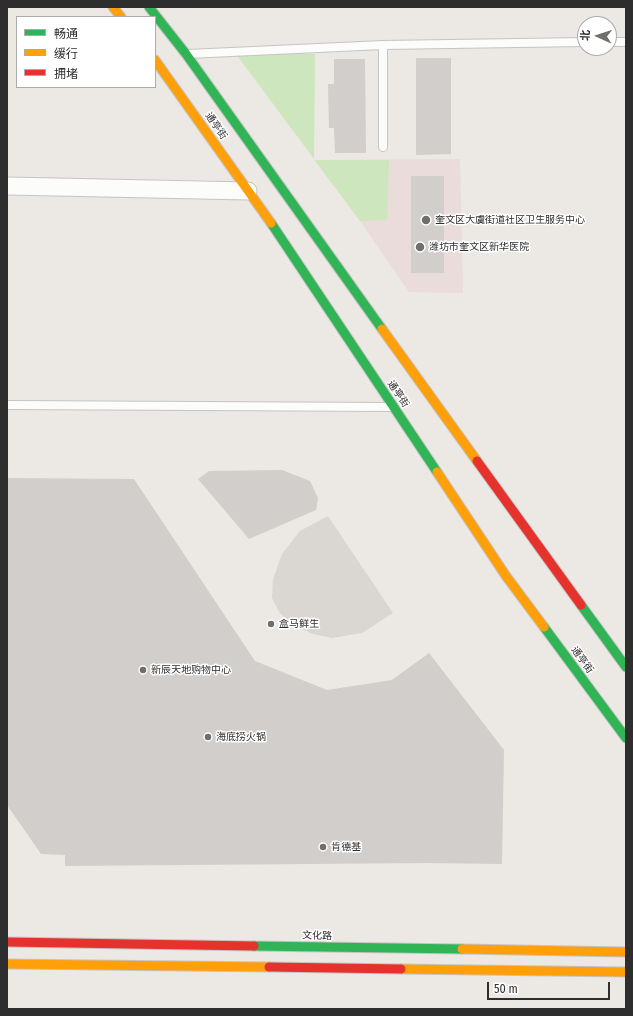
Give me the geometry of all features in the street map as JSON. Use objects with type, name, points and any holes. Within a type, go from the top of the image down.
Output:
[{"type":"street","points":[[113,7],[120,16]]},
{"type":"street","name":"通亭街","points":[[149,7],[186,54],[298,213],[626,667]]},
{"type":"street","name":"通亭街","points":[[156,61],[248,191],[506,576],[626,738]]},
{"type":"street","points":[[7,186],[248,191]]},
{"type":"street","name":"文化路","points":[[7,942],[626,952]]},
{"type":"street","points":[[7,964],[626,972]]},
{"type":"lane","points":[[186,54],[383,45],[577,42]]},
{"type":"lane","points":[[383,45],[383,147]]},
{"type":"lane","points":[[7,405],[393,407]]},
{"type":"shaded area","name":"潍坊市奎文区新华医院","points":[[460,159],[463,293],[409,292],[360,221],[314,160]]},
{"type":"shaded area","points":[[328,516],[393,613],[362,633],[332,638],[313,634],[293,625],[279,612],[272,598],[273,579],[282,554],[300,531]]},
{"type":"green space","points":[[236,54],[315,54],[314,159]]},
{"type":"green space","points":[[315,160],[389,160],[387,220],[360,221]]},
{"type":"building","points":[[416,58],[451,58],[451,154],[416,155]]},
{"type":"building","points":[[334,59],[365,59],[366,153],[335,153],[334,128],[329,128],[328,84],[334,84]]},
{"type":"building","points":[[411,176],[444,176],[444,273],[411,273]]},
{"type":"building","points":[[282,470],[310,481],[318,498],[316,510],[249,539],[198,479],[209,471]]},
{"type":"building","name":"新辰天地购物中心","points":[[7,478],[134,479],[255,661],[327,690],[392,680],[429,653],[504,750],[502,864],[428,863],[65,866],[65,855],[41,854],[7,805]]},
{"type":"traffic: fast","points":[[149,7],[186,54],[382,329]]},
{"type":"traffic: fast","points":[[271,223],[437,472]]},
{"type":"traffic: fast","points":[[581,605],[626,667]]},
{"type":"traffic: fast","points":[[544,627],[626,738]]},
{"type":"traffic: fast","points":[[254,946],[462,949]]},
{"type":"traffic: slow","points":[[113,7],[120,16]]},
{"type":"traffic: slow","points":[[156,61],[271,223]]},
{"type":"traffic: slow","points":[[382,329],[477,461]]},
{"type":"traffic: slow","points":[[437,472],[506,576],[544,627]]},
{"type":"traffic: slow","points":[[462,949],[626,952]]},
{"type":"traffic: slow","points":[[7,964],[269,967]]},
{"type":"traffic: slow","points":[[401,969],[626,972]]},
{"type":"traffic: jam","points":[[477,461],[581,605]]},
{"type":"traffic: jam","points":[[7,942],[254,946]]},
{"type":"traffic: jam","points":[[269,967],[401,969]]},
{"type":"place","name":"奎文区大虞街道社区卫生服务中心","points":[[426,220]]},
{"type":"place","name":"潍坊市奎文区新华医院","points":[[420,247]]},
{"type":"place","name":"盒马鲜生","points":[[271,624]]},
{"type":"place","name":"新辰天地购物中心","points":[[143,670]]},
{"type":"place","name":"海底捞火锅","points":[[208,737]]},
{"type":"place","name":"肯德基","points":[[323,847]]}]
